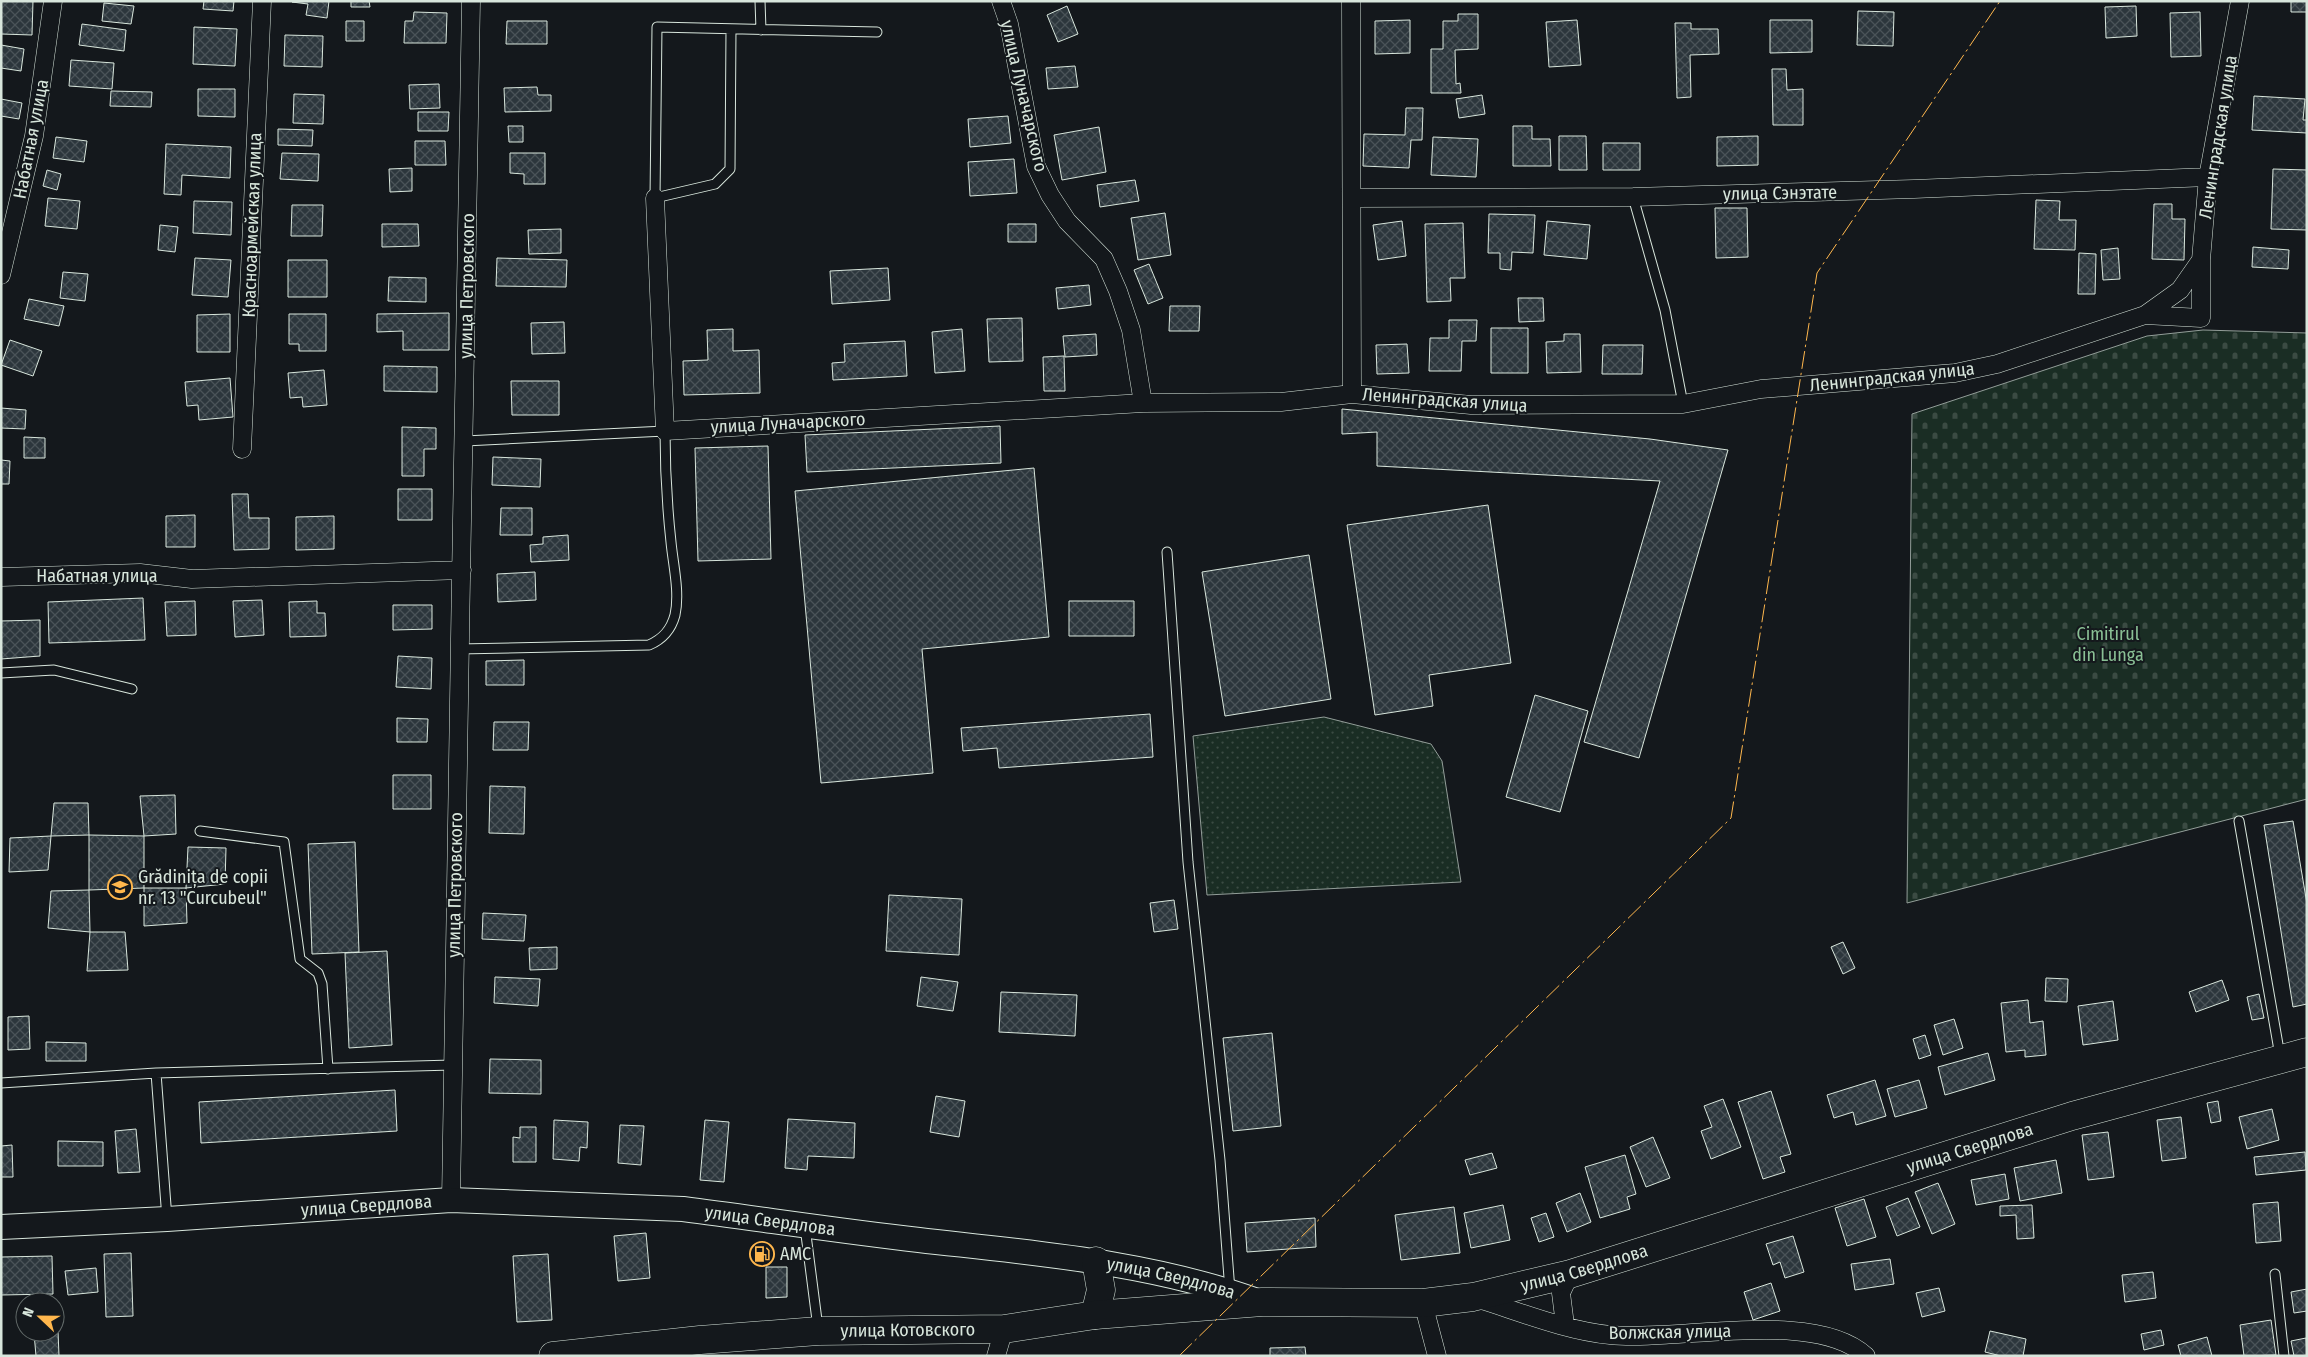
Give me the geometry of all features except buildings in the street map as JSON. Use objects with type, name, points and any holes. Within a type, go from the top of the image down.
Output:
[{"type":"highway","name":"улица Свердлова","points":[[1262,1302],[1424,1304],[1473,1297],[1570,1274],[2072,1116],[2294,1055]]},
{"type":"highway","points":[[1096,1261],[1100,1290],[1096,1315]]},
{"type":"highway","name":"улица Котовского","points":[[553,1356],[700,1344],[818,1331],[1004,1329],[1096,1315],[1262,1302]]},
{"type":"street","name":"Набатная улица","points":[[1,275],[34,136],[53,1]]},
{"type":"street","name":"Красноармейская улица","points":[[242,449],[262,1]]},
{"type":"street","name":"улица Петровского","points":[[451,1200],[471,1]]},
{"type":"street","name":"улица Луначарского","points":[[1001,1],[1009,24],[1036,166],[1050,195],[1067,221],[1104,259],[1118,291],[1130,330],[1143,403]]},
{"type":"street","points":[[1351,1],[1352,394]]},
{"type":"street","name":"Ленинградская улица","points":[[1352,394],[1471,405],[1683,404],[1761,389],[1955,373],[1997,364],[2144,314],[2180,290],[2202,260],[2208,177],[2240,1]]},
{"type":"street","name":"улица Сэнэтате","points":[[1352,198],[1633,197],[1914,189],[2208,177]]},
{"type":"street","points":[[655,198],[665,430]]},
{"type":"street","points":[[2144,314],[2201,318],[2202,260]]},
{"type":"street","name":"улица Луначарского","points":[[665,430],[1143,403],[1281,402],[1352,394]]},
{"type":"street","name":"Набатная улица","points":[[1,577],[140,573],[192,579],[462,570]]},
{"type":"street","name":"улица Свердлова","points":[[1,1227],[167,1219],[451,1200],[683,1209],[1096,1261],[1168,1275],[1230,1291],[1262,1302]]},
{"type":"street","points":[[1565,1325],[1561,1293],[1570,1274]]},
{"type":"street","name":"Волжская улица","points":[[1473,1297],[1565,1325],[1609,1335],[1642,1336],[1788,1330],[1838,1339],[1866,1356]]},
{"type":"street","points":[[1424,1304],[1437,1356]]},
{"type":"street","points":[[996,1356],[1004,1329]]},
{"type":"lane","points":[[760,1],[761,30]]},
{"type":"lane","points":[[731,29],[730,169],[715,184],[655,198],[657,27],[876,32]]},
{"type":"lane","points":[[1633,197],[1665,310],[1683,404]]},
{"type":"lane","points":[[459,649],[649,644],[661,640],[670,628],[675,613],[675,589],[665,484],[665,430],[465,441]]},
{"type":"lane","points":[[1168,552],[1188,862],[1220,1160],[1230,1291]]},
{"type":"lane","points":[[1,673],[54,670],[132,689]]},
{"type":"lane","points":[[2239,821],[2294,1055]]},
{"type":"lane","points":[[200,831],[284,842],[297,950],[300,959],[318,974],[322,984],[328,1069]]},
{"type":"lane","points":[[1,1083],[156,1073],[453,1065]]},
{"type":"lane","points":[[156,1073],[167,1219]]},
{"type":"lane","points":[[805,1224],[818,1331]]},
{"type":"lane","points":[[2275,1274],[2284,1356]]},
{"type":"green space","name":"Cimitirul din Lunga","points":[[2203,330],[2307,333],[2307,799],[1907,903],[1912,414],[2147,336]]},
{"type":"green space","points":[[1324,717],[1431,744],[1442,761],[1461,882],[1207,895],[1193,736]]},
{"type":"power","points":[[1179,1356],[1731,818],[1817,273],[2000,1]]},
{"type":"place","name":"Grădinița de copii nr. 13 \"Curcubeul\"","points":[[120,887]]},
{"type":"place","name":"AMC","points":[[762,1254]]}]
